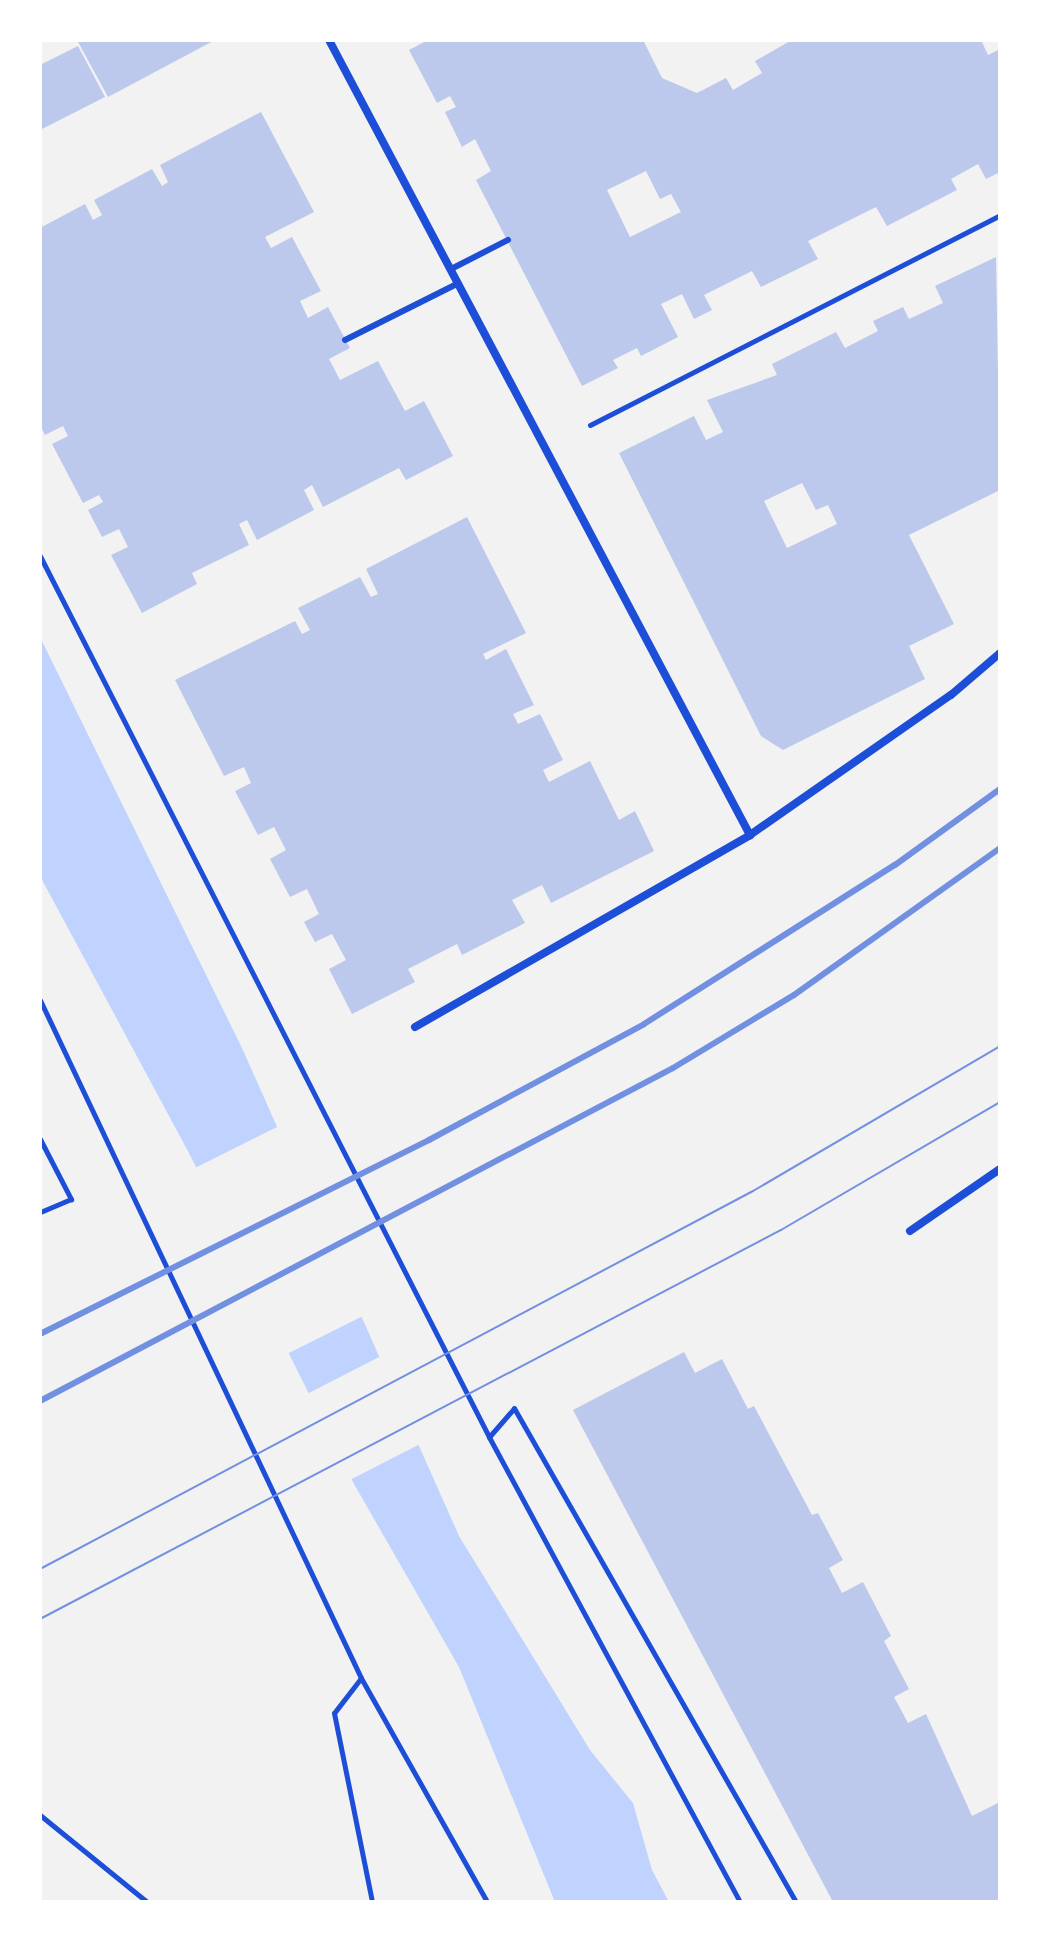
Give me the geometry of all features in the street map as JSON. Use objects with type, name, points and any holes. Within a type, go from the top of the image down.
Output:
[{"type":"street","points":[[329,40],[750,835]]},
{"type":"street","points":[[415,1027],[750,835],[951,695],[1000,653]]},
{"type":"street","points":[[910,1231],[1000,1169]]},
{"type":"lane","points":[[451,269],[508,240]]},
{"type":"lane","points":[[345,340],[457,284]]},
{"type":"path","points":[[590,425],[1000,215]]},
{"type":"path","points":[[40,556],[489,1437],[740,1902]]},
{"type":"path","points":[[40,1000],[361,1678],[487,1902]]},
{"type":"path","points":[[40,1139],[71,1199],[40,1212]]},
{"type":"path","points":[[489,1437],[514,1408],[796,1902]]},
{"type":"path","points":[[361,1678],[334,1713],[372,1902]]},
{"type":"path","points":[[40,1815],[147,1902]]},
{"type":"water","points":[[40,637],[242,1048],[459,1536],[590,1750],[633,1803],[652,1870],[669,1902],[555,1902],[459,1667],[354,1484],[190,1155],[40,876]]},
{"type":"pier","points":[[281,1125],[365,1315],[285,1355],[193,1169]]},
{"type":"pier","points":[[383,1355],[422,1443],[348,1481],[305,1395]]},
{"type":"building","points":[[77,40],[215,40],[108,97]]},
{"type":"building","points":[[428,40],[643,40],[662,78],[697,93],[726,78],[733,90],[762,73],[755,61],[792,40],[981,40],[988,55],[1000,49],[1000,172],[986,179],[978,164],[951,179],[957,190],[887,226],[876,207],[808,241],[818,259],[761,287],[752,271],[704,295],[712,310],[694,319],[682,294],[661,304],[678,337],[641,356],[637,348],[613,360],[618,368],[582,386],[476,180],[491,171],[475,139],[462,147],[445,112],[456,107],[450,96],[437,103],[409,50]],"holes":[[[646,171],[660,199],[671,194],[681,212],[630,237],[607,190]]]},
{"type":"building","points":[[78,46],[105,97],[40,130],[40,65]]},
{"type":"building","points":[[261,112],[314,212],[265,237],[271,248],[292,237],[321,291],[300,301],[308,318],[328,307],[350,348],[329,359],[340,380],[378,361],[405,411],[424,401],[453,456],[406,480],[399,468],[323,507],[312,485],[304,490],[314,510],[257,540],[247,520],[239,524],[249,545],[192,573],[197,584],[142,613],[111,555],[128,547],[119,529],[102,537],[88,510],[103,502],[99,495],[83,503],[52,444],[68,436],[63,426],[45,435],[40,425],[40,228],[85,204],[93,220],[102,215],[94,200],[152,169],[162,186],[168,182],[160,165]]},
{"type":"building","points":[[996,257],[1000,490],[909,535],[954,624],[909,646],[925,679],[783,750],[761,736],[619,453],[694,416],[706,440],[723,432],[707,400],[777,375],[772,364],[836,332],[845,348],[878,331],[873,321],[903,307],[909,319],[943,303],[935,286]],"holes":[[[802,483],[816,510],[828,505],[837,524],[787,548],[764,501]]]},
{"type":"building","points":[[467,517],[526,633],[483,654],[486,660],[506,649],[534,705],[513,714],[518,724],[540,714],[563,760],[543,770],[549,782],[590,761],[619,820],[635,811],[654,851],[551,903],[542,885],[512,900],[525,923],[462,955],[457,944],[408,969],[415,982],[352,1014],[329,969],[346,960],[332,934],[315,942],[304,922],[319,914],[307,889],[290,897],[270,859],[286,850],[274,827],[258,835],[235,791],[251,783],[244,767],[224,776],[175,680],[295,621],[302,634],[310,630],[298,608],[360,577],[371,597],[378,594],[366,569]]},
{"type":"building","points":[[684,1352],[695,1373],[722,1359],[748,1409],[754,1406],[812,1515],[818,1513],[843,1560],[829,1568],[842,1593],[863,1582],[891,1636],[884,1641],[909,1689],[894,1697],[908,1723],[926,1714],[972,1816],[1000,1802],[1000,1902],[833,1902],[573,1410]]},
{"type":"tram line","points":[[40,1569],[753,1191],[1000,1046]]},
{"type":"tram line","points":[[40,1619],[781,1230],[1000,1102]]},
{"type":"railway","points":[[40,1334],[429,1140],[644,1024],[895,865],[1000,789]]},
{"type":"railway","points":[[40,1401],[673,1068],[794,995],[1000,848]]}]
